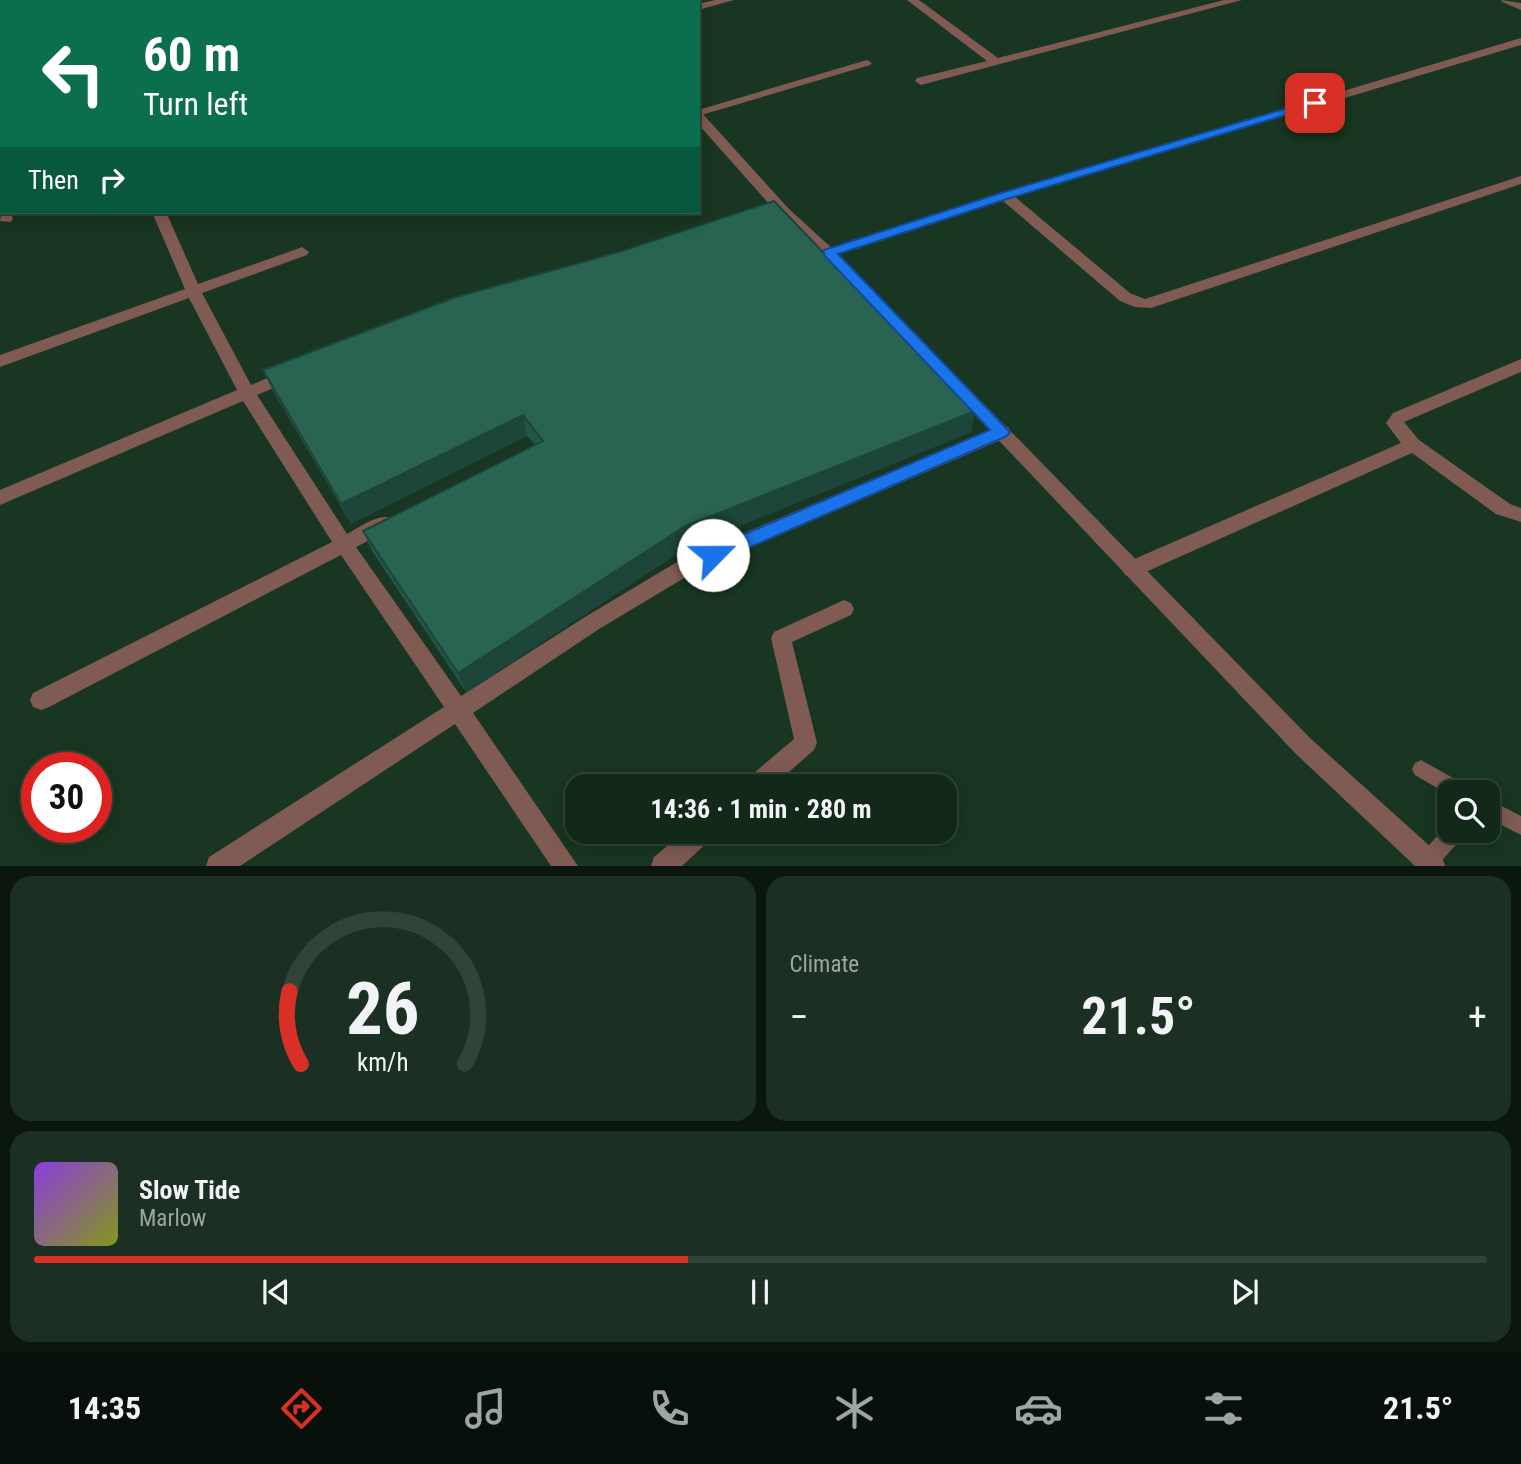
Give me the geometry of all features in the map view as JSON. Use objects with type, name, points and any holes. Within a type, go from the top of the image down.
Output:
[{"type":"street","points":[[700,7],[729,0]]},
{"type":"street","points":[[912,0],[996,62]]},
{"type":"street","points":[[921,81],[1237,0]]},
{"type":"street","points":[[1506,0],[1521,7]]},
{"type":"street","points":[[829,253],[1005,196],[1521,41]]},
{"type":"street","points":[[700,117],[783,211],[829,253],[1303,746],[1430,863]]},
{"type":"street","points":[[1005,196],[1125,297],[1146,304],[1521,180]]},
{"type":"street","points":[[763,219],[783,211]]},
{"type":"street","points":[[160,214],[194,292],[246,392],[344,545],[566,866]]},
{"type":"street","points":[[0,361],[302,252]]},
{"type":"street","points":[[1521,365],[1399,417],[1395,423],[1413,444],[1503,509],[1521,514]]},
{"type":"street","points":[[0,498],[310,366]]},
{"type":"street","points":[[218,866],[592,622],[689,565],[1002,432]]},
{"type":"street","points":[[1132,569],[1413,444]]},
{"type":"street","points":[[41,700],[406,513]]},
{"type":"street","points":[[770,774],[806,743],[781,638],[844,609]]},
{"type":"street","points":[[663,866],[688,844]]},
{"type":"lane","points":[[700,114],[867,64]]},
{"type":"lane","points":[[1421,769],[1440,780]]},
{"type":"lane","points":[[1500,815],[1521,826]]},
{"type":"lane","points":[[1430,863],[1446,843]]},
{"type":"building","points":[[774,201],[975,411],[684,527],[458,673],[363,531],[543,441],[523,415],[341,504],[263,370],[456,297],[619,252]]},
{"type":"route","points":[[713,555],[1002,432],[829,253],[1005,196],[1315,103]]}]
